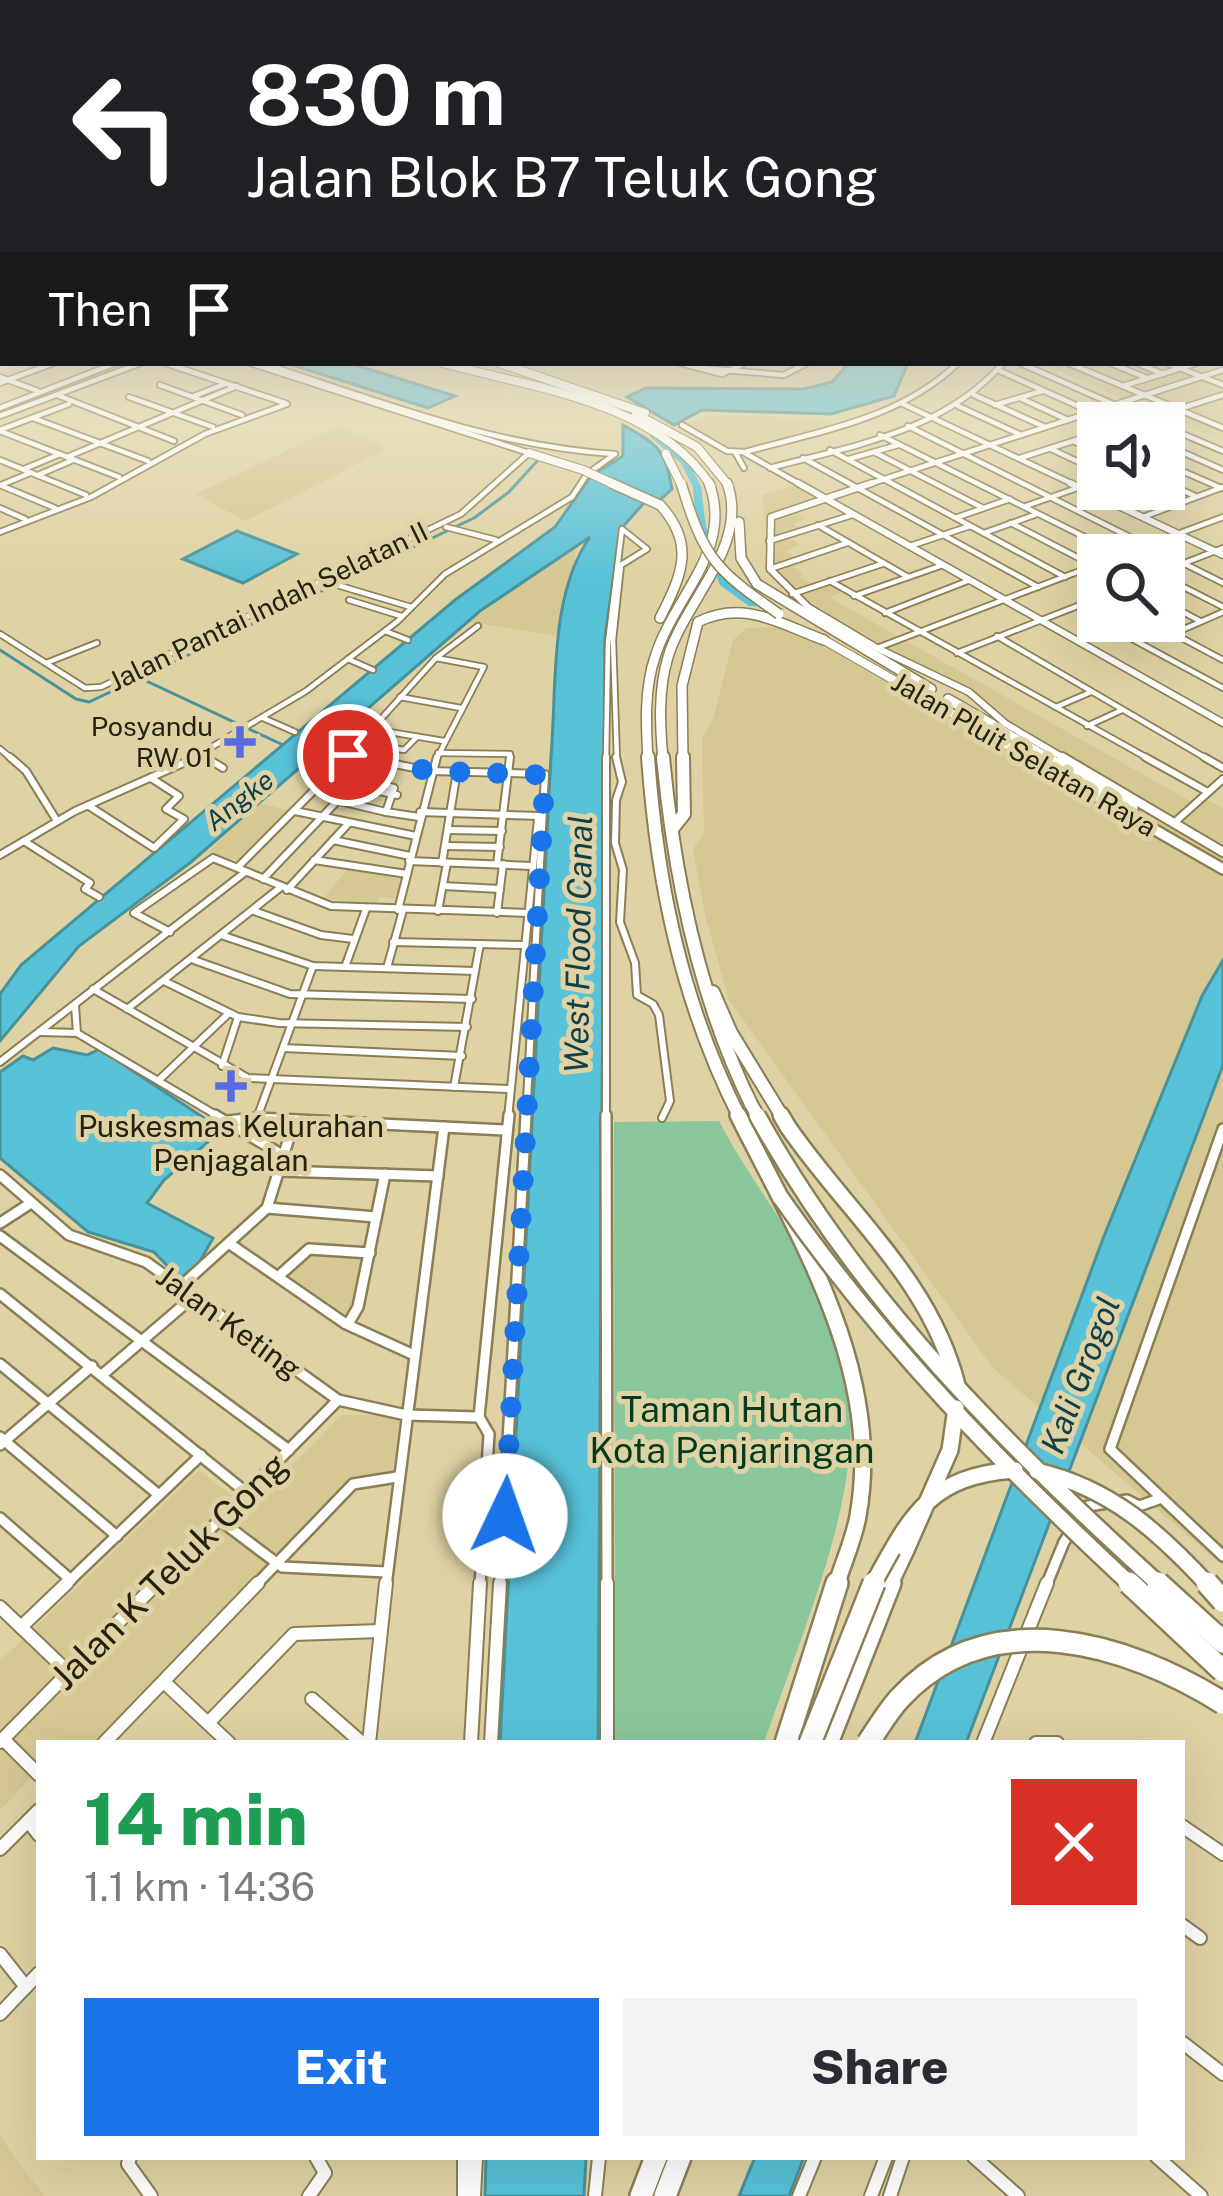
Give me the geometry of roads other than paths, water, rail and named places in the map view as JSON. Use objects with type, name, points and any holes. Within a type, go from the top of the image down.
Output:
[{"type":"highway","points":[[490,376],[606,413],[687,451],[714,493],[718,525],[662,633],[650,679],[649,725],[663,882],[694,1011],[749,1142],[781,1198],[903,1357],[1028,1487],[1223,1671]]},
{"type":"highway","points":[[515,376],[631,412],[687,451],[714,476],[725,500],[724,543]]},
{"type":"highway","points":[[525,376],[676,428],[709,452],[739,497],[741,558],[757,584],[931,689]]},
{"type":"highway","points":[[606,413],[667,454],[682,484],[698,542],[711,560],[779,614],[824,640]]},
{"type":"highway","points":[[676,428],[713,462],[730,488],[733,521],[676,632],[667,662],[664,743],[673,829],[692,943],[716,1024],[751,1104],[826,1230],[920,1347],[1060,1493],[1223,1642]]},
{"type":"highway","points":[[528,454],[583,470],[660,505],[677,521],[687,544],[680,575],[658,622],[662,633]]},
{"type":"highway","points":[[664,743],[671,737],[682,664],[698,622],[735,610],[762,614],[824,640]]},
{"type":"highway","points":[[673,829],[684,814],[681,706],[689,650]]},
{"type":"highway","points":[[948,699],[988,727]]},
{"type":"highway","points":[[692,943],[731,1033],[788,1127],[932,1308],[948,1344],[956,1383],[950,1450],[876,1613],[828,1740]]},
{"type":"highway","points":[[781,1198],[786,1217],[824,1285],[851,1364],[861,1405],[862,1484],[849,1553],[787,1740]]},
{"type":"highway","points":[[812,1740],[863,1604],[898,1534],[923,1501],[973,1475],[998,1470],[1045,1472],[1104,1494],[1170,1542],[1223,1601]]},
{"type":"highway","points":[[870,1740],[890,1710],[936,1670],[975,1648],[1024,1637],[1085,1641],[1142,1657],[1177,1672],[1223,1702]]},
{"type":"highway","points":[[641,2196],[655,2160]]},
{"type":"highway","points":[[665,2196],[679,2160]]},
{"type":"main road","name":"Jalan Pluit Selatan Raya","points":[[824,640],[1222,860]]},
{"type":"street","points":[[0,380],[18,376]]},
{"type":"street","points":[[0,412],[81,376]]},
{"type":"street","points":[[0,412],[105,376]]},
{"type":"street","points":[[0,532],[92,497],[205,434],[287,404],[206,376]]},
{"type":"street","points":[[292,376],[528,454]]},
{"type":"street","points":[[0,855],[57,821],[202,755],[306,691],[402,617],[445,574],[570,498],[587,474],[614,452],[562,451],[464,428],[303,376]]},
{"type":"street","points":[[739,452],[903,404],[946,376]]},
{"type":"street","points":[[770,468],[932,417],[974,395],[992,376]]},
{"type":"street","points":[[1012,376],[1077,406]]},
{"type":"street","points":[[1050,376],[1107,402]]},
{"type":"street","points":[[1100,376],[1161,402]]},
{"type":"street","points":[[1142,376],[1148,379]]},
{"type":"street","points":[[1123,386],[1156,376]]},
{"type":"street","points":[[1123,402],[1202,377],[1223,386]]},
{"type":"street","points":[[8,380],[174,442]]},
{"type":"street","points":[[193,397],[226,383]]},
{"type":"street","points":[[160,385],[242,415]]},
{"type":"street","points":[[2,487],[237,386]]},
{"type":"street","points":[[995,405],[1043,391]]},
{"type":"street","points":[[974,395],[1045,427]]},
{"type":"street","points":[[1185,407],[1223,395]]},
{"type":"street","points":[[129,397],[213,427]]},
{"type":"street","points":[[1020,398],[1069,419]]},
{"type":"street","points":[[0,431],[71,403]]},
{"type":"street","points":[[903,404],[1077,486]]},
{"type":"street","points":[[956,406],[1021,435]]},
{"type":"street","points":[[1185,412],[1223,428]]},
{"type":"street","points":[[1077,416],[773,515],[770,569],[792,593],[877,648],[959,686],[1006,724],[1175,822],[1222,860]]},
{"type":"street","points":[[33,418],[148,461]]},
{"type":"street","points":[[908,426],[1124,534]]},
{"type":"street","points":[[676,428],[770,468],[1223,723]]},
{"type":"street","points":[[0,431],[119,477]]},
{"type":"street","points":[[1185,434],[1223,451]]},
{"type":"street","points":[[880,435],[1078,534]]},
{"type":"street","points":[[1021,458],[1077,440]]},
{"type":"street","points":[[517,448],[538,443]]},
{"type":"street","points":[[1185,450],[1205,443]]},
{"type":"street","points":[[847,460],[899,444]]},
{"type":"street","points":[[1050,449],[1077,461]]},
{"type":"street","points":[[830,451],[1065,577]]},
{"type":"street","points":[[739,452],[744,469]]},
{"type":"street","points":[[874,452],[983,508]]},
{"type":"street","name":"Jalan Pantai Indah Selatan II","points":[[0,634],[85,688],[109,684],[461,514],[528,454]]},
{"type":"street","points":[[1185,454],[1223,470]]},
{"type":"street","points":[[23,470],[68,457]]},
{"type":"street","points":[[803,458],[1038,587]]},
{"type":"street","points":[[1185,462],[1197,458]]},
{"type":"street","points":[[0,460],[86,495]]},
{"type":"street","points":[[1185,472],[1222,488]]},
{"type":"street","points":[[2,487],[55,508]]},
{"type":"street","points":[[1025,506],[1077,488]]},
{"type":"street","points":[[1185,502],[1222,488]]},
{"type":"street","points":[[1185,491],[1198,497]]},
{"type":"street","points":[[956,518],[1010,499]]},
{"type":"street","points":[[0,508],[25,519]]},
{"type":"street","points":[[1128,510],[1179,534],[1223,517]]},
{"type":"street","points":[[1143,517],[1161,510]]},
{"type":"street","points":[[984,533],[1038,514]]},
{"type":"street","points":[[769,541],[852,515]]},
{"type":"street","points":[[1012,523],[1077,556]]},
{"type":"street","points":[[818,525],[908,577]]},
{"type":"street","points":[[910,547],[971,525]]},
{"type":"street","points":[[448,527],[497,541]]},
{"type":"street","points":[[607,1740],[608,643],[621,529],[647,549],[620,567],[614,640],[615,754],[622,782],[616,800],[615,843],[623,870],[620,922],[635,963],[637,995],[653,1004],[659,1015],[670,1101],[662,1118]]},
{"type":"street","points":[[1185,536],[1220,551]]},
{"type":"street","points":[[770,569],[848,543]]},
{"type":"street","points":[[1185,563],[1220,551]]},
{"type":"street","points":[[792,593],[884,564]]},
{"type":"street","points":[[1185,564],[1223,583]]},
{"type":"street","points":[[854,596],[943,565]]},
{"type":"street","points":[[877,648],[1077,572]]},
{"type":"street","points":[[885,613],[970,580]]},
{"type":"street","points":[[830,581],[1206,791]]},
{"type":"street","points":[[337,585],[411,607]]},
{"type":"street","points":[[1185,586],[1223,609]]},
{"type":"street","points":[[349,600],[402,617]]},
{"type":"street","points":[[957,652],[1077,606]]},
{"type":"street","points":[[1073,607],[1077,609]]},
{"type":"street","points":[[1185,628],[1223,609]]},
{"type":"street","points":[[1185,613],[1200,621]]},
{"type":"street","points":[[0,1062],[170,932],[241,870],[436,658],[478,626]]},
{"type":"street","points":[[384,631],[408,640]]},
{"type":"street","points":[[997,636],[1223,768]]},
{"type":"street","points":[[1185,640],[1223,660]]},
{"type":"street","points":[[1138,642],[1223,688]]},
{"type":"street","points":[[44,664],[97,643]]},
{"type":"street","points":[[1210,653],[1223,647]]},
{"type":"street","points":[[387,968],[430,771],[484,667],[436,658]]},
{"type":"street","points":[[346,659],[373,670]]},
{"type":"street","points":[[1055,708],[1093,691]]},
{"type":"street","points":[[400,697],[461,708]]},
{"type":"street","points":[[1087,726],[1124,709]]},
{"type":"street","points":[[262,717],[295,733]]},
{"type":"street","points":[[371,729],[445,741]]},
{"type":"street","points":[[240,730],[254,742]]},
{"type":"street","points":[[360,742],[407,749],[416,737]]},
{"type":"street","points":[[263,879],[389,747]]},
{"type":"street","points":[[1,751],[34,780],[57,821]]},
{"type":"street","points":[[438,753],[510,754],[497,913]]},
{"type":"street","points":[[202,755],[223,768]]},
{"type":"street","points":[[348,755],[430,771],[543,775]]},
{"type":"street","points":[[438,910],[457,771]]},
{"type":"street","points":[[471,1740],[489,1434],[479,1417],[508,1089],[543,775]]},
{"type":"street","points":[[491,1740],[543,775]]},
{"type":"street","points":[[88,806],[154,848],[184,819],[166,809],[178,795],[151,778]]},
{"type":"street","points":[[1175,822],[1223,779]]},
{"type":"street","points":[[340,782],[356,782],[394,795],[386,812]]},
{"type":"street","points":[[340,801],[386,812],[538,816]]},
{"type":"street","points":[[295,811],[416,836]]},
{"type":"street","points":[[127,1009],[284,889],[348,824]]},
{"type":"street","points":[[448,830],[502,831]]},
{"type":"street","points":[[24,841],[86,880],[90,884],[85,890],[99,897]]},
{"type":"street","points":[[333,841],[410,859],[532,866]]},
{"type":"street","points":[[446,846],[500,848]]},
{"type":"street","points":[[170,932],[134,913],[211,859],[331,906],[528,913]]},
{"type":"street","points":[[314,860],[407,874]]},
{"type":"street","points":[[443,886],[500,889]]},
{"type":"street","points":[[345,967],[366,909]]},
{"type":"street","points":[[254,911],[321,935],[353,939]]},
{"type":"street","points":[[221,935],[313,966],[475,971]]},
{"type":"street","points":[[394,942],[524,945]]},
{"type":"street","points":[[454,1087],[480,944]]},
{"type":"street","points":[[191,959],[298,994],[472,1000]]},
{"type":"street","points":[[257,1118],[298,994],[313,966]]},
{"type":"street","points":[[164,981],[233,1016],[467,1027]]},
{"type":"street","points":[[93,989],[222,1066],[270,1083],[508,1089]]},
{"type":"street","points":[[75,1005],[77,1033]]},
{"type":"street","points":[[160,1079],[233,1016]]},
{"type":"street","points":[[222,1066],[233,1016]]},
{"type":"street","points":[[40,1032],[77,1033],[284,1156]]},
{"type":"street","points":[[283,1048],[462,1056]]},
{"type":"street","points":[[227,1121],[257,1118],[505,1130]]},
{"type":"street","points":[[180,1287],[267,1208],[294,1122]]},
{"type":"street","points":[[365,1740],[444,1127]]},
{"type":"street","points":[[1223,1129],[1220,1150],[1110,1450],[1150,1502],[1223,1556]]},
{"type":"street","points":[[279,1171],[438,1176]]},
{"type":"street","name":"Jalan Keting","points":[[0,1174],[69,1235],[136,1257],[338,1400],[406,1415],[479,1417]]},
{"type":"street","points":[[348,1324],[358,1307],[385,1174]]},
{"type":"street","points":[[0,1223],[31,1203]]},
{"type":"street","points":[[267,1208],[376,1217]]},
{"type":"street","points":[[0,1235],[290,1450]]},
{"type":"street","points":[[230,1244],[281,1274],[376,1343],[414,1355]]},
{"type":"street","points":[[281,1274],[309,1249],[370,1253]]},
{"type":"street","points":[[0,1294],[248,1494]]},
{"type":"street","points":[[102,1375],[193,1297]]},
{"type":"street","points":[[0,1364],[160,1495]]},
{"type":"street","points":[[92,1366],[2,1441],[117,1536]]},
{"type":"street","name":"Jalan K Teluk Gong","points":[[1,1740],[338,1400]]},
{"type":"street","points":[[21,1627],[201,1455]]},
{"type":"street","points":[[107,1740],[353,1484],[397,1478]]},
{"type":"street","points":[[984,1740],[1064,1542],[1088,1506],[1150,1502]]},
{"type":"street","points":[[0,1518],[70,1580]]},
{"type":"street","points":[[221,1521],[276,1565],[386,1572]]},
{"type":"street","points":[[0,1607],[68,1672]]},
{"type":"street","points":[[208,1723],[294,1634],[380,1631]]},
{"type":"street","points":[[164,1682],[224,1740]]},
{"type":"street","points":[[311,1699],[361,1740]]},
{"type":"street","points":[[1,1740],[36,1772]]},
{"type":"street","points":[[0,1849],[36,1813]]},
{"type":"street","points":[[28,1821],[36,1831]]},
{"type":"street","points":[[1185,1828],[1223,1854]]},
{"type":"street","points":[[1185,1927],[1200,1938]]},
{"type":"street","points":[[0,1954],[26,1987]]},
{"type":"street","points":[[0,2014],[36,1976]]},
{"type":"street","points":[[1185,2045],[1223,2074]]},
{"type":"street","points":[[129,2160],[151,2196]]},
{"type":"street","points":[[309,2196],[322,2179],[318,2160]]},
{"type":"street","points":[[464,2160],[464,2196]]},
{"type":"street","points":[[474,2196],[476,2160]]},
{"type":"street","points":[[596,2196],[599,2160]]},
{"type":"street","points":[[799,2196],[814,2160]]},
{"type":"street","points":[[871,2196],[885,2160]]},
{"type":"street","points":[[890,2196],[902,2160]]},
{"type":"street","points":[[977,2160],[1018,2196]]},
{"type":"street","points":[[1160,2160],[1201,2196]]},
{"type":"water","points":[[329,376],[392,376],[455,396],[428,408]]},
{"type":"water","points":[[837,376],[902,376],[894,396],[831,414],[702,410],[674,425],[627,397],[646,388],[803,389]]},
{"type":"water","points":[[623,425],[658,449],[672,489],[659,501],[650,496],[620,530],[605,638],[598,1740],[500,1740],[555,672],[567,586],[590,537],[480,611],[191,862],[79,946],[0,1041],[0,994],[21,965],[455,600],[555,527],[591,476],[623,456]]},
{"type":"water","points":[[237,531],[297,554],[243,583],[183,559]]},
{"type":"water","name":"Kali Grogol","points":[[1223,960],[1223,1065],[967,1740],[916,1740],[1104,1236],[1202,996]]},
{"type":"water","points":[[53,1048],[87,1055],[100,1049],[222,1130],[164,1180],[147,1203],[213,1238],[199,1263],[180,1279],[154,1252],[88,1232],[0,1158],[0,1072],[23,1056],[33,1060]]},
{"type":"water","points":[[486,2160],[586,2160],[584,2196],[485,2196]]},
{"type":"water","points":[[754,2160],[803,2160],[789,2196],[739,2196]]},
{"type":"waterway","points":[[653,435],[685,462],[697,487],[701,527],[725,585],[753,604]]},
{"type":"waterway","points":[[140,678],[474,518],[509,492],[538,460]]},
{"type":"waterway","points":[[0,650],[76,699],[89,702],[140,678]]},
{"type":"waterway","points":[[140,678],[281,744]]},
{"type":"place","name":"Posyandu RW 01","points":[[240,742]]},
{"type":"place","name":"Puskesmas Kelurahan Penjagalan","points":[[231,1086]]},
{"type":"water label","name":"Angke","points":[[239,800]]},
{"type":"water label","name":"West Flood Canal","points":[[578,944]]},
{"type":"park label","name":"Taman Hutan Kota Penjaringan","points":[[732,1430]]}]
